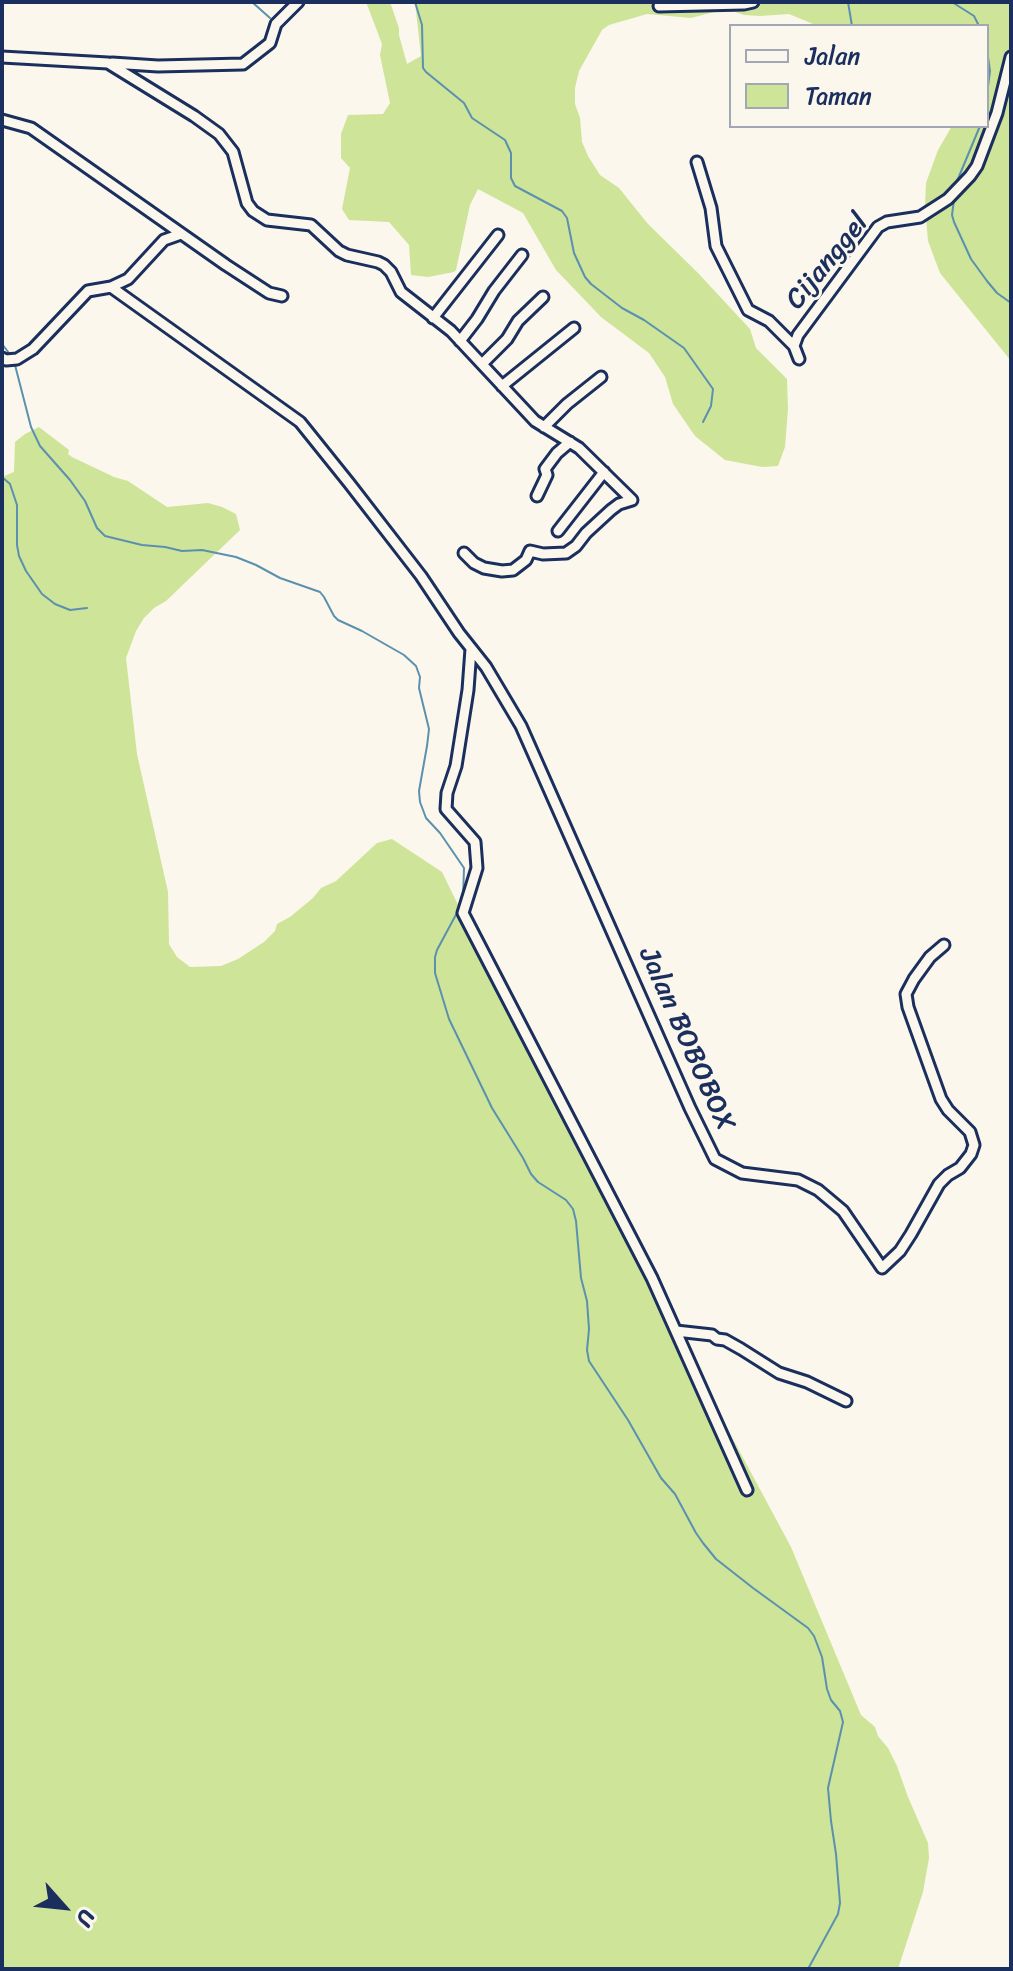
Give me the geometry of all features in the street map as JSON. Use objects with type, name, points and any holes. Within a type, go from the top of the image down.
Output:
[{"type":"street","points":[[2,60],[158,66],[243,64],[270,43],[276,24],[298,2]]},
{"type":"street","points":[[659,6],[753,2]]},
{"type":"street","name":"Cijanggel","points":[[799,359],[794,346],[798,335],[878,227],[887,222],[920,217],[948,199],[970,176],[977,166],[997,113],[1011,57]]},
{"type":"street","points":[[108,63],[194,116],[225,140],[233,152],[247,203],[253,211],[267,220],[311,225],[339,251],[384,265],[401,292],[460,341],[517,404],[544,427],[570,442],[632,500],[611,510],[566,553],[530,551],[519,567],[502,571],[484,568],[464,553]]},
{"type":"street","points":[[2,120],[25,125],[47,138],[181,234],[269,293],[282,296]]},
{"type":"street","points":[[697,162],[711,208],[716,246],[748,310],[769,321],[794,346]]},
{"type":"street","points":[[2,358],[17,359],[33,349],[88,291],[111,287],[128,279],[164,240],[181,234]]},
{"type":"street","points":[[436,320],[498,235]]},
{"type":"street","points":[[460,341],[522,255]]},
{"type":"street","name":"Jalan BOBOBOX","points":[[111,287],[300,422],[421,576],[486,667],[521,726],[715,1159],[742,1173],[798,1180],[818,1190],[843,1211],[882,1268],[900,1251],[939,1184],[960,1168],[974,1145],[970,1132],[941,1099],[906,994],[930,957],[944,945]]},
{"type":"street","points":[[482,364],[543,297]]},
{"type":"street","points":[[502,386],[574,328]]},
{"type":"street","points":[[544,427],[601,377]]},
{"type":"street","points":[[537,496],[547,475],[545,469],[570,442]]},
{"type":"street","points":[[558,531],[604,472]]},
{"type":"street","points":[[471,649],[468,690],[446,809],[475,842],[477,868],[463,913],[645,1264],[747,1490]]},
{"type":"street","points":[[676,1331],[698,1332],[725,1340],[779,1373],[807,1382],[846,1401]]},
{"type":"green space","points":[[366,2],[390,2],[407,64],[421,56],[415,2],[1011,2],[1011,361],[940,273],[928,241],[925,206],[926,183],[938,150],[951,128],[989,128],[989,24],[813,24],[789,14],[760,16],[714,12],[691,18],[647,14],[602,30],[579,71],[575,104],[582,142],[600,175],[619,188],[648,224],[750,329],[756,348],[787,379],[785,447],[778,466],[762,467],[725,460],[695,436],[673,404],[665,377],[649,353],[601,317],[556,270],[523,213],[478,189],[470,205],[456,270],[428,277],[411,275],[409,245],[389,222],[349,220],[342,209],[350,168],[341,158],[341,134],[348,115],[383,114],[390,103],[380,55],[382,44]]},
{"type":"green space","points":[[39,427],[69,450],[68,454],[72,457],[128,481],[167,507],[208,503],[236,514],[240,530],[144,618],[126,658],[137,754],[168,892],[169,944],[177,957],[190,967],[221,966],[238,959],[264,942],[275,931],[277,924],[290,917],[321,888],[336,881],[377,843],[392,839],[442,872],[575,1145],[791,1547],[861,1715],[875,1727],[897,1766],[928,1843],[929,1858],[923,1892],[898,1969],[2,1969],[2,477],[14,472],[15,442]]},
{"type":"waterway","points":[[252,2],[270,18]]},
{"type":"waterway","points":[[415,2],[422,25],[423,68],[464,103],[472,118],[505,140],[511,153],[511,178],[515,186],[562,211],[567,218],[574,253],[591,284],[684,348],[713,389],[711,406],[703,422]]},
{"type":"waterway","points":[[848,2],[852,24]]},
{"type":"waterway","points":[[952,2],[974,16],[978,24]]},
{"type":"waterway","points":[[989,64],[989,79]]},
{"type":"waterway","points":[[955,186],[979,128]]},
{"type":"waterway","points":[[954,200],[954,222],[971,259],[997,293],[1011,303]]},
{"type":"waterway","points":[[2,344],[9,353]]},
{"type":"waterway","points":[[15,365],[31,427],[40,446],[70,480],[85,501],[97,528],[105,536],[182,551],[202,550],[256,565],[280,578],[320,592],[338,620],[404,655],[416,666],[429,729],[420,802],[426,818],[464,868],[463,899]]},
{"type":"waterway","points":[[2,477],[10,484],[17,505],[17,545],[26,571],[42,594],[55,604],[70,610],[87,608]]},
{"type":"waterway","points":[[459,909],[437,950],[435,973],[449,1019],[492,1108],[531,1174],[566,1200],[573,1209],[581,1278],[587,1301],[589,1361],[661,1478],[675,1494],[696,1533],[716,1559],[808,1628],[814,1636],[822,1657],[827,1689],[840,1711],[843,1722],[828,1788],[840,1903],[838,1914],[808,1969]]}]
